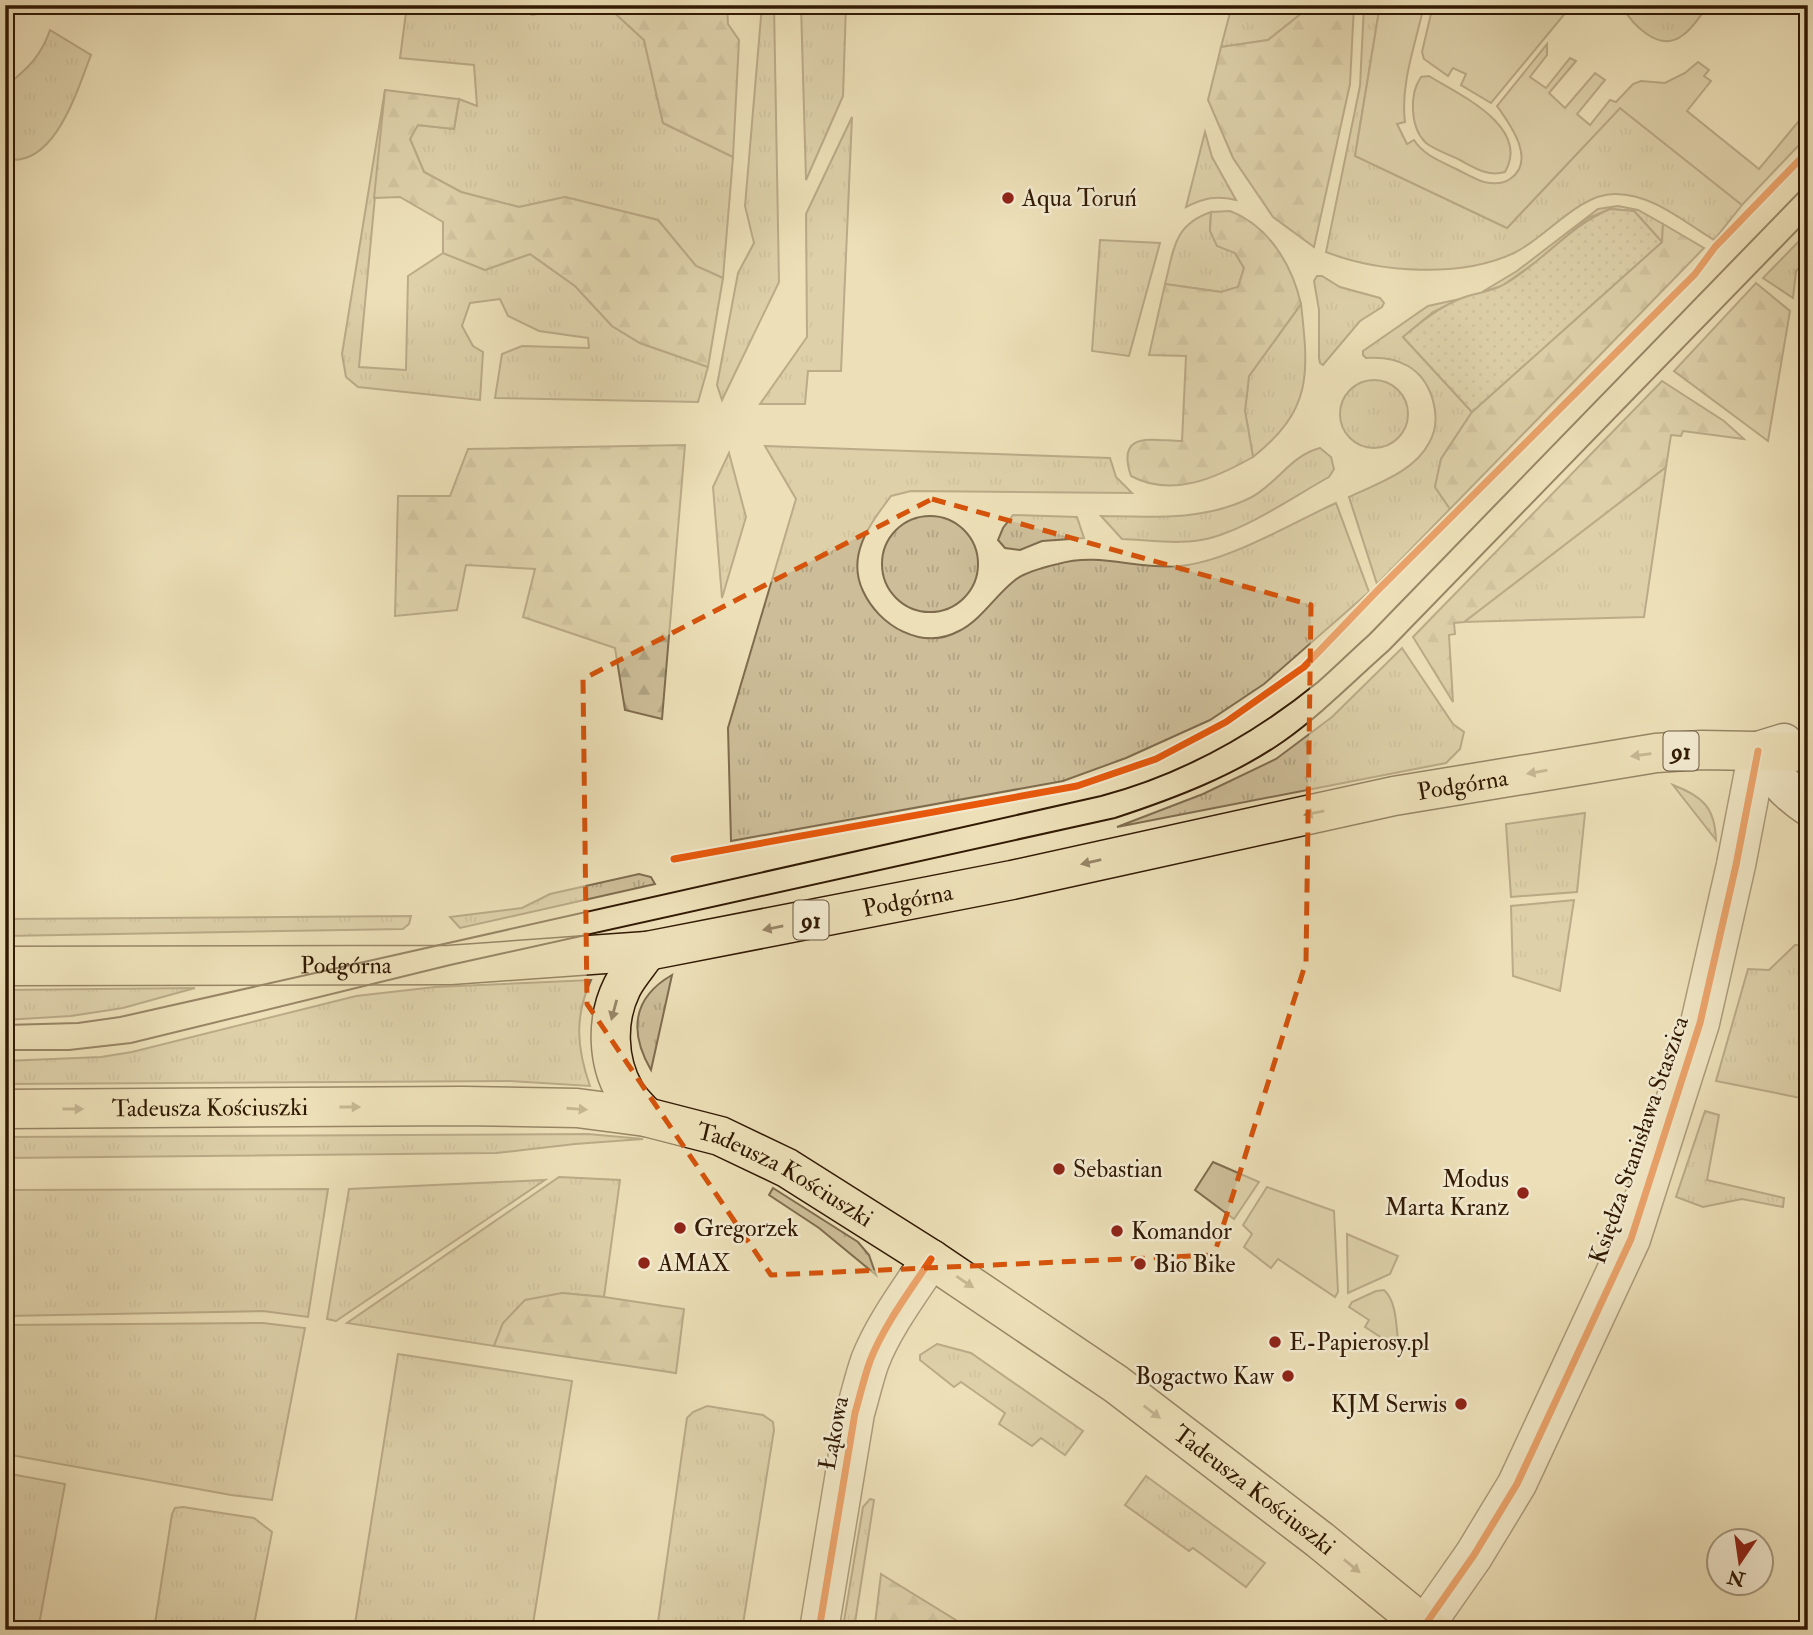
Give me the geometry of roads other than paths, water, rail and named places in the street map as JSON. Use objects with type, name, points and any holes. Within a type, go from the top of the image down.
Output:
[{"type":"main road","name":"Podgórna","points":[[5,966],[450,965],[647,951],[1012,880],[1394,796],[1656,753],[1702,750],[1808,752]]},
{"type":"main road","points":[[646,1117],[625,1093],[616,1070],[611,1046],[611,1015],[622,986],[647,951]]},
{"type":"main road","name":"Tadeusza Kościuszki","points":[[5,1109],[463,1106],[577,1108],[646,1117],[696,1128],[734,1141],[787,1168],[931,1259],[1116,1384],[1320,1540],[1427,1627]]},
{"type":"street","points":[[1808,735],[1758,751],[1774,777],[1794,797],[1808,806]]},
{"type":"street","name":"Księdza Stanisława Staszica","points":[[1427,1627],[1517,1484],[1631,1239],[1700,1023],[1758,751]]},
{"type":"street","name":"Łąkowa","points":[[819,1630],[855,1413],[862,1386],[881,1339],[931,1259]]},
{"type":"tram line","points":[[5,1025],[78,1023],[120,1017],[1101,796],[1159,777],[1188,764],[1242,735],[1294,701],[1369,635],[1808,183]]},
{"type":"tram line","points":[[5,1050],[69,1050],[131,1043],[450,965],[1115,818],[1181,795],[1224,776],[1265,754],[1298,731],[1389,650],[1808,219]]},
{"type":"place","name":"Aqua Toruń","points":[[1008,198]]},
{"type":"place","name":"Sebastian","points":[[1059,1169]]},
{"type":"place","name":"Modus Marta Kranz","points":[[1523,1193]]},
{"type":"place","name":"Gregorzek","points":[[680,1228]]},
{"type":"place","name":"Komandor","points":[[1117,1231]]},
{"type":"place","name":"AMAX","points":[[644,1263]]},
{"type":"place","name":"Bio Bike","points":[[1140,1264]]},
{"type":"place","name":"E-Papierosy.pl","points":[[1275,1342]]},
{"type":"place","name":"Bogactwo Kaw","points":[[1288,1376]]},
{"type":"place","name":"KJM Serwis","points":[[1461,1404]]}]
